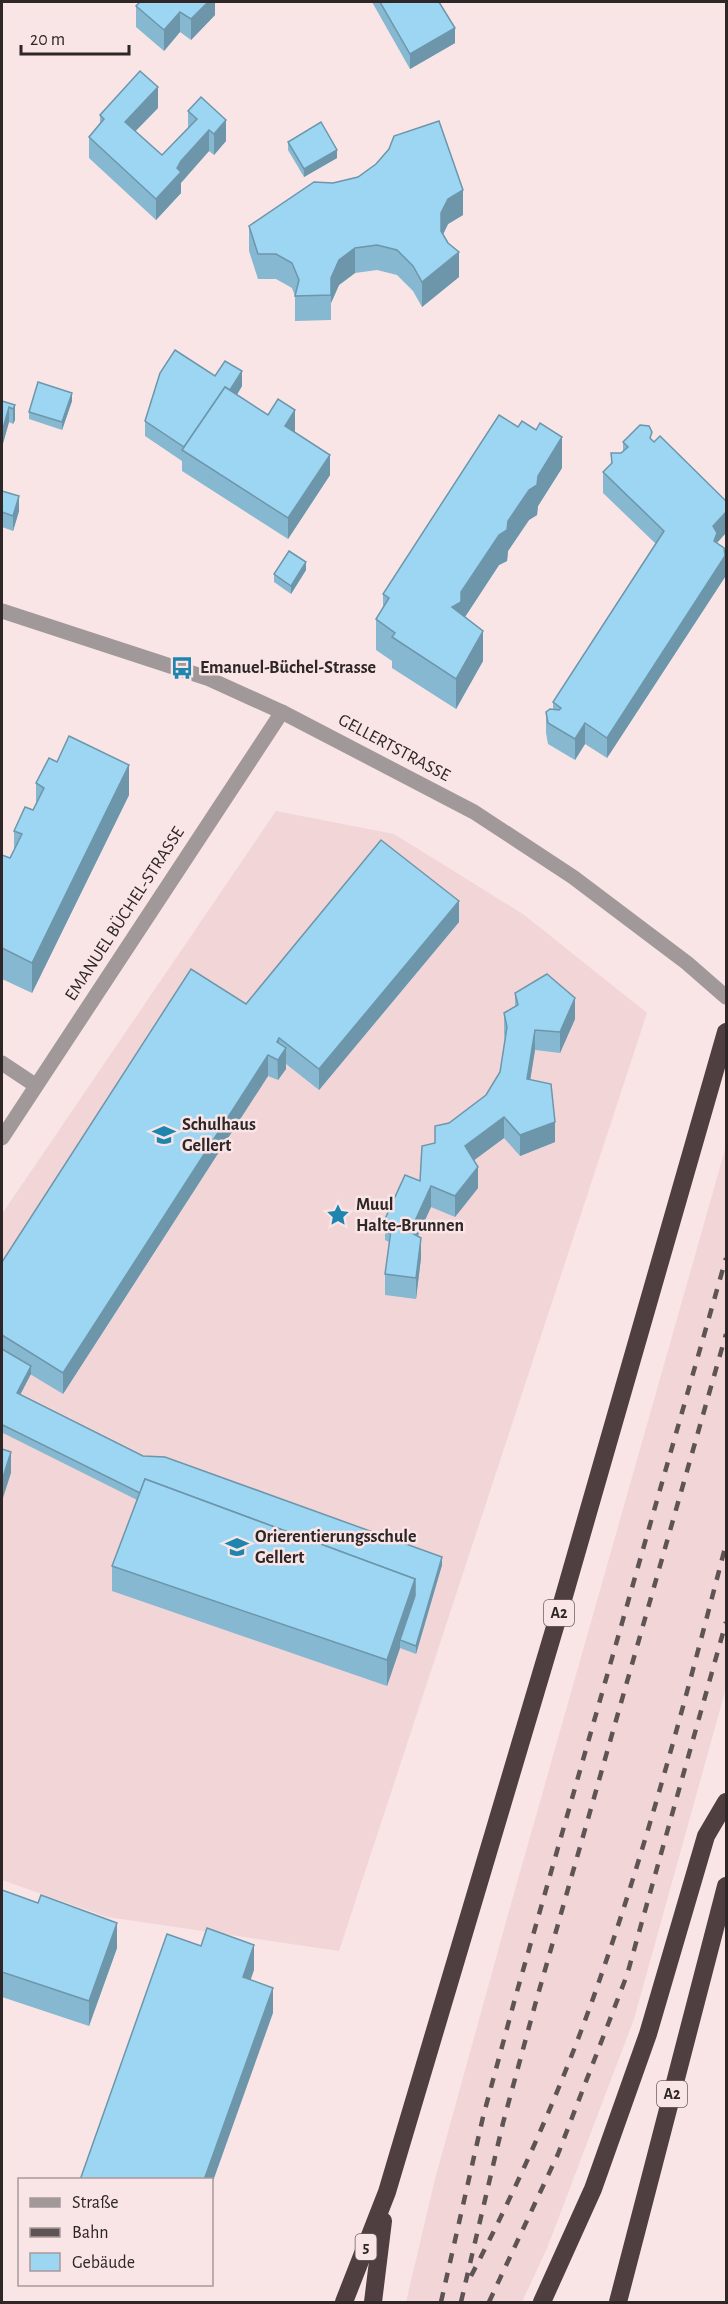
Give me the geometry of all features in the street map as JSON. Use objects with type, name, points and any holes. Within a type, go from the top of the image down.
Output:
[{"type":"highway","name":"A2","points":[[373,2302],[387,2192],[560,1610],[726,1032]]},
{"type":"highway","points":[[542,2302],[593,2189],[648,2034],[706,1836],[726,1802]]},
{"type":"highway","name":"A2","points":[[618,2302],[726,1886]]},
{"type":"highway","name":"5","points":[[344,2302],[387,2192]]},
{"type":"street","name":"GELLERTSTRASSE","points":[[2,611],[182,668],[282,711],[474,812],[573,877],[694,969],[726,997]]},
{"type":"street","name":"EMANUEL BÜCHEL-STRASSE","points":[[2,1138],[282,711]]},
{"type":"street","points":[[2,1063],[35,1085]]},
{"type":"shaded area","name":"Orierentierungsschule Gellert","points":[[276,811],[394,834],[523,914],[647,1013],[339,1951],[107,1917],[2,1880],[2,1214]]},
{"type":"shaded area","points":[[726,1146],[726,1688],[634,2019],[548,2246],[522,2302],[406,2302],[435,2179],[509,1911]]},
{"type":"building","points":[[140,2],[208,2],[191,19],[180,12],[164,30],[136,6]]},
{"type":"building","points":[[380,2],[439,2],[455,28],[410,54]]},
{"type":"building","points":[[140,71],[158,87],[125,122],[162,155],[197,119],[188,111],[201,97],[226,120],[214,134],[209,130],[181,161],[177,168],[181,172],[156,199],[89,137],[104,119],[100,115]]},
{"type":"building","points":[[439,121],[463,190],[448,199],[441,213],[441,231],[448,243],[459,252],[422,282],[413,266],[397,250],[377,245],[355,248],[339,260],[331,278],[331,295],[295,296],[299,280],[292,263],[276,254],[258,254],[249,226],[314,182],[333,183],[358,177],[376,164],[389,149],[394,136]]},
{"type":"building","points":[[321,122],[337,150],[304,169],[288,142]]},
{"type":"building","points":[[175,350],[215,376],[225,361],[242,371],[230,390],[225,387],[184,447],[145,421],[160,373]]},
{"type":"building","points":[[38,382],[72,393],[62,422],[29,412]]},
{"type":"building","points":[[225,387],[268,415],[278,399],[295,410],[285,426],[330,455],[288,518],[182,450]]},
{"type":"building","points":[[2,401],[15,405],[13,409],[9,407],[2,432]]},
{"type":"building","points":[[499,415],[518,427],[522,421],[536,430],[540,423],[562,437],[538,476],[537,485],[529,490],[508,521],[507,530],[499,535],[461,592],[461,602],[452,607],[483,631],[456,679],[392,637],[395,633],[376,619],[389,598],[383,594]]},
{"type":"building","points":[[640,425],[649,426],[652,432],[650,438],[654,442],[660,436],[726,501],[726,512],[713,526],[717,533],[714,541],[724,548],[725,556],[607,738],[585,723],[575,739],[548,723],[546,712],[550,709],[559,710],[561,708],[553,702],[664,531],[603,472],[612,463],[611,453],[621,453],[628,447],[623,442]]},
{"type":"building","points":[[2,491],[19,496],[13,516],[2,512]]},
{"type":"building","points":[[289,551],[306,562],[291,586],[274,574]]},
{"type":"building","points":[[69,736],[129,765],[32,963],[2,948],[2,855],[10,858],[22,834],[14,831],[25,807],[33,810],[44,788],[36,783],[49,758],[57,762]]},
{"type":"building","name":"Schulhaus Gellert","points":[[381,840],[459,901],[319,1069],[279,1038],[277,1042],[286,1048],[278,1060],[268,1055],[63,1373],[2,1335],[2,1262],[191,969],[246,1004]]},
{"type":"building","points":[[547,974],[575,998],[560,1032],[535,1030],[527,1079],[551,1084],[555,1122],[520,1135],[504,1117],[465,1146],[478,1167],[455,1196],[431,1186],[410,1232],[421,1238],[416,1278],[385,1274],[392,1223],[385,1219],[405,1175],[420,1181],[422,1146],[435,1143],[435,1126],[449,1123],[486,1095],[500,1072],[507,1027],[504,1013],[518,1005],[515,993]]},
{"type":"building","points":[[2,1349],[31,1366],[17,1393],[143,1456],[165,1457],[442,1557],[416,1646],[400,1640],[415,1596],[415,1579],[145,1479],[140,1493],[3,1425],[2,1428]]},
{"type":"building","points":[[2,1449],[11,1452],[2,1480]]},
{"type":"building","points":[[145,1479],[415,1579],[387,1660],[112,1566]]},
{"type":"building","points":[[2,1890],[38,1903],[41,1895],[117,1923],[89,2001],[2,1972]]},
{"type":"building","points":[[207,1928],[254,1945],[243,1977],[273,1988],[205,2178],[81,2178],[167,1934],[201,1946]]},
{"type":"railway","points":[[441,2302],[483,2117],[516,1995],[726,1258]]},
{"type":"railway","points":[[461,2302],[503,2123],[535,2005],[726,1334]]},
{"type":"railway","points":[[471,2276],[544,2124],[604,1967],[654,1810],[726,1544]]},
{"type":"railway","points":[[489,2302],[558,2154],[627,1975],[726,1622]]},
{"type":"place","name":"Emanuel-Büchel-Strasse","points":[[182,668]]},
{"type":"place","name":"Schulhaus Gellert","points":[[164,1135]]},
{"type":"place","name":"Muul Halte-Brunnen","points":[[338,1215]]},
{"type":"place","name":"Orierentierungsschule Gellert","points":[[237,1547]]}]
